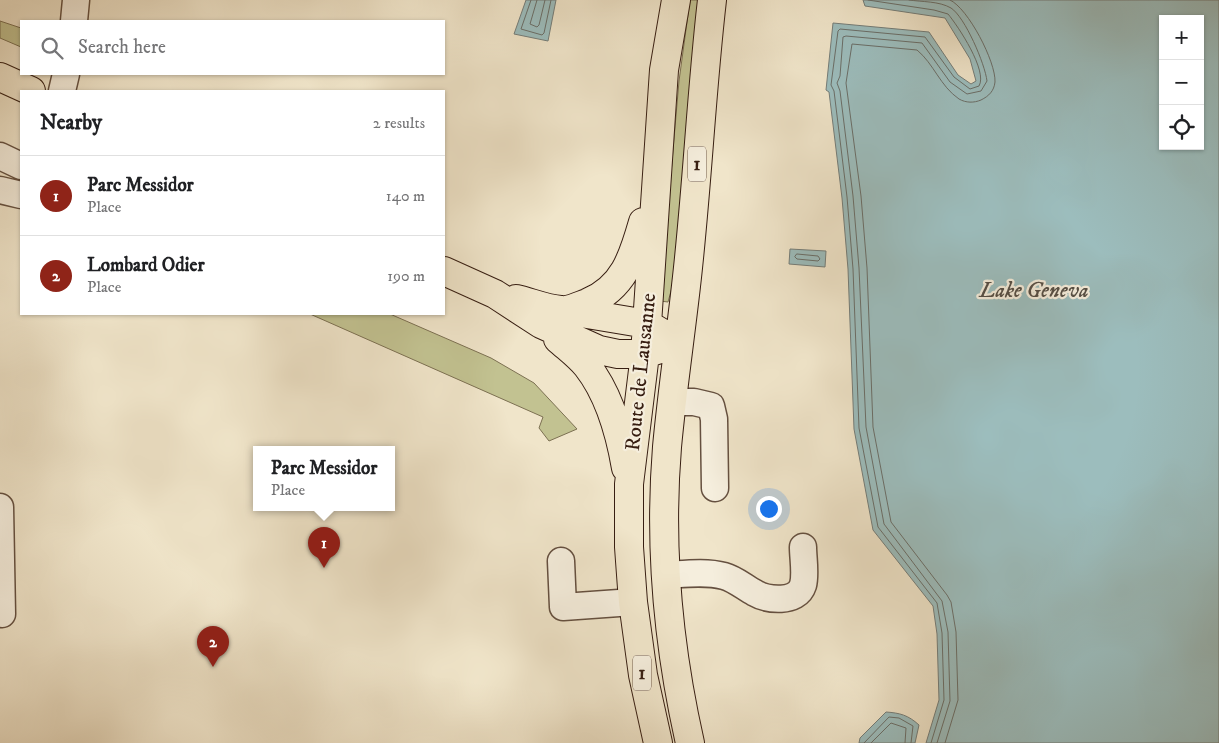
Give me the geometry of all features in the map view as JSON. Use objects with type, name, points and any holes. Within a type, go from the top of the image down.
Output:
[{"type":"main road","name":"Route de Lausanne","points":[[658,743],[643,675],[632,602],[629,547],[629,484],[645,354],[655,177],[665,63],[676,0]]},
{"type":"main road","name":"Route de Lausanne","points":[[690,743],[677,676],[667,587],[665,481],[678,342],[686,286],[712,0]]},
{"type":"main road","points":[[0,77],[29,90]]},
{"type":"main road","points":[[551,317],[604,295],[626,271],[634,253],[655,177]]},
{"type":"main road","points":[[445,271],[551,317],[599,350],[618,354],[645,354],[678,342]]},
{"type":"main road","points":[[551,317],[647,324],[678,342]]},
{"type":"main road","points":[[551,317],[601,388],[614,419],[629,484]]},
{"type":"main road","points":[[632,602],[667,587]]},
{"type":"street","points":[[74,20],[76,0]]},
{"type":"street","points":[[62,90],[66,75]]},
{"type":"street","points":[[0,156],[20,166]]},
{"type":"street","points":[[0,190],[20,195]]},
{"type":"street","points":[[672,402],[694,402],[711,406],[714,419],[715,488]]},
{"type":"street","points":[[0,507],[2,614]]},
{"type":"street","points":[[667,587],[716,574],[763,596],[775,598],[788,597],[799,592],[804,583],[802,546]]},
{"type":"street","points":[[561,561],[563,607],[632,602]]},
{"type":"green space","points":[[690,0],[698,0],[674,280],[668,302],[660,301],[679,81]]},
{"type":"green space","points":[[0,21],[20,28],[20,47],[0,38]]},
{"type":"green space","points":[[312,315],[392,315],[491,358],[534,383],[577,429],[549,441],[539,428],[543,417]]},
{"type":"water","points":[[526,0],[556,0],[548,41],[514,34]]},
{"type":"water","name":"Lake Geneva","points":[[863,0],[1219,0],[1219,743],[926,743],[939,700],[937,634],[933,606],[873,530],[854,429],[848,269],[842,198],[829,92],[826,90],[833,23],[929,32],[958,75],[971,84],[976,81],[970,59],[945,18],[865,6]]},
{"type":"water","points":[[790,249],[826,251],[825,267],[789,264]]},
{"type":"water","points":[[886,712],[904,715],[919,725],[915,743],[859,743],[860,738]]},
{"type":"place","name":"Parc Messidor","points":[[324,568]]},
{"type":"place","name":"Lombard Odier","points":[[213,667]]}]
